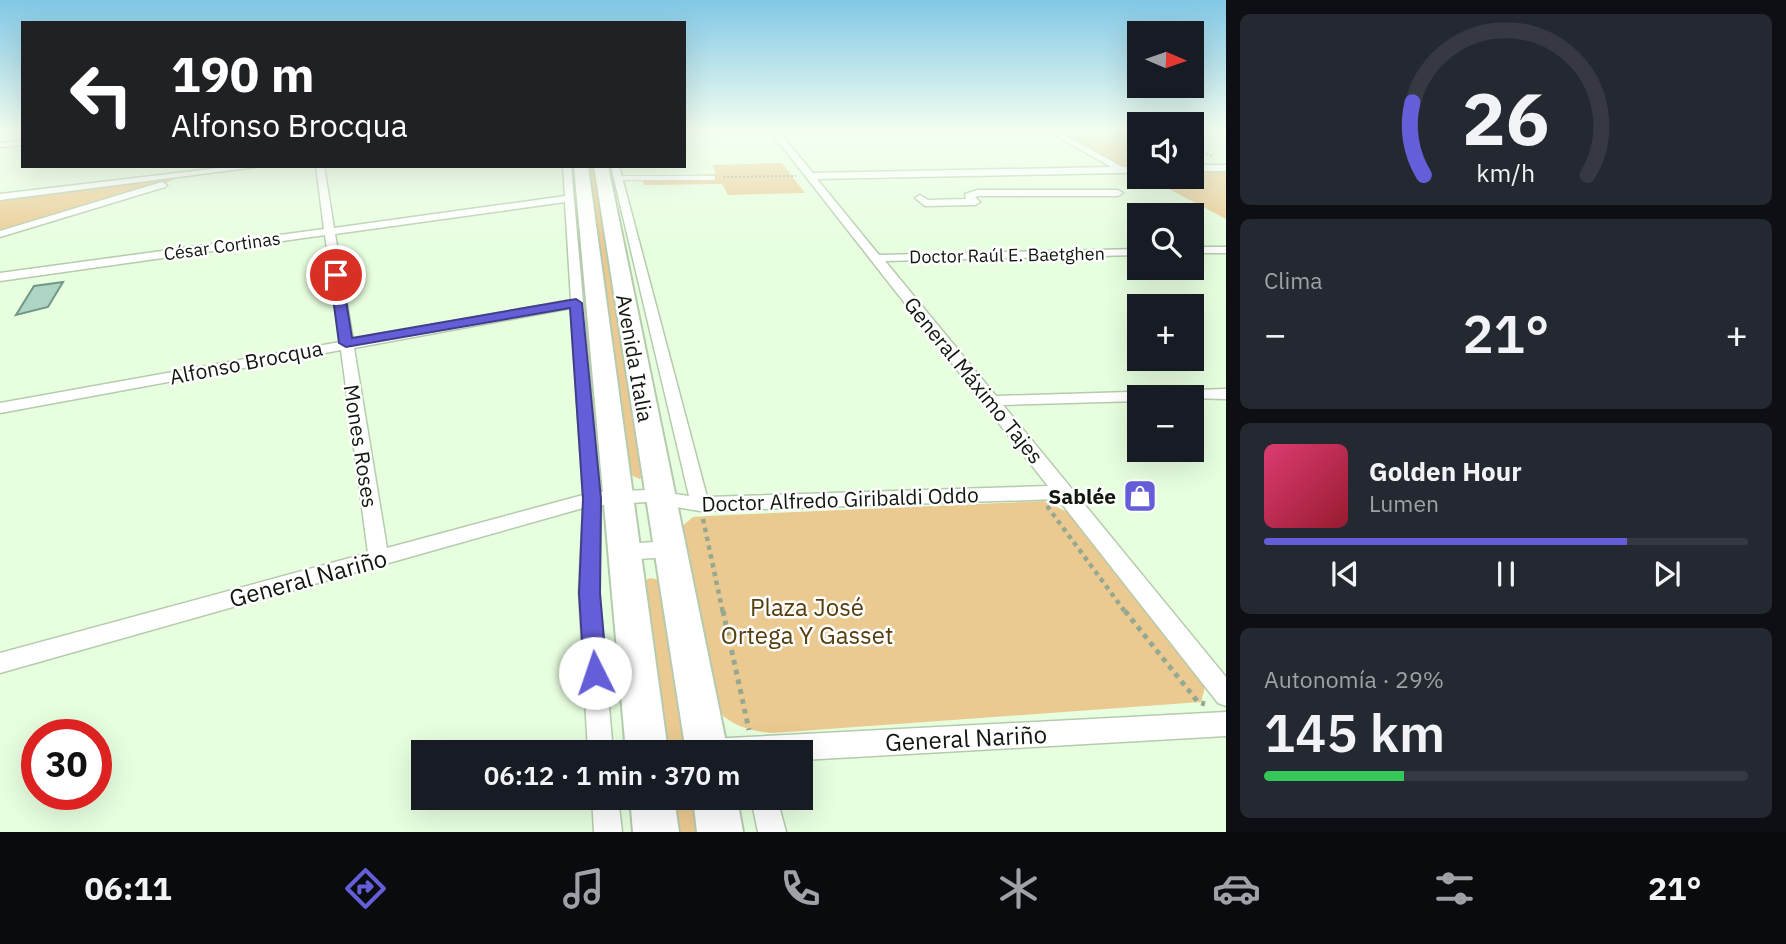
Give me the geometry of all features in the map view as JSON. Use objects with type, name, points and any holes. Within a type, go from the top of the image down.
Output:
[{"type":"main road","name":"Avenida Italia","points":[[604,171],[668,549],[705,740]]},
{"type":"main road","name":"Avenida Italia","points":[[604,171],[604,497],[623,552],[646,740]]},
{"type":"main road","points":[[653,810],[656,832]]},
{"type":"main road","points":[[717,810],[720,832]]},
{"type":"street","points":[[0,234],[210,170]]},
{"type":"street","points":[[0,197],[224,170]]},
{"type":"street","name":"Mones Roses","points":[[321,170],[379,559]]},
{"type":"street","name":"Avenida Italia","points":[[567,170],[576,303],[604,497],[589,593],[600,740]]},
{"type":"street","name":"General Máximo Tajes","points":[[807,170],[1226,695]]},
{"type":"street","points":[[812,176],[1123,170]]},
{"type":"street","name":"Avenida Italia","points":[[604,171],[700,504]]},
{"type":"street","points":[[989,172],[1016,192]]},
{"type":"street","points":[[920,198],[925,203],[975,202],[968,196],[1016,192],[1118,193]]},
{"type":"street","name":"César Cortinas","points":[[0,277],[569,198]]},
{"type":"street","points":[[1204,250],[1226,250]]},
{"type":"street","name":"Doctor Raúl E. Baetghen","points":[[875,258],[1127,252]]},
{"type":"street","name":"Alfonso Brocqua","points":[[0,408],[576,303]]},
{"type":"street","points":[[991,401],[1226,394]]},
{"type":"street","name":"Doctor Alfredo Giribaldi Oddo","points":[[604,497],[661,497],[700,504],[1065,492]]},
{"type":"street","name":"General Nariño","points":[[0,663],[604,497]]},
{"type":"street","points":[[623,552],[668,549]]},
{"type":"street","name":"General Nariño","points":[[813,748],[1226,724]]},
{"type":"street","points":[[606,810],[608,832]]},
{"type":"street","points":[[767,810],[772,832]]},
{"type":"lane","points":[[604,171],[713,177]]},
{"type":"path","points":[[713,177],[812,176]]},
{"type":"path","points":[[700,504],[752,740]]},
{"type":"green space","points":[[589,170],[597,170],[644,476],[640,479],[629,474]]},
{"type":"green space","points":[[714,170],[787,170],[805,193],[728,195],[722,184],[644,185],[642,176],[716,174]]},
{"type":"green space","points":[[1204,170],[1226,170],[1226,219],[1204,207],[1204,203],[1196,203],[1169,189],[1204,189]]},
{"type":"green space","points":[[175,179],[166,183],[0,233],[0,198]]},
{"type":"green space","name":"Plaza José Ortega Y Gasset","points":[[1044,501],[1072,514],[1200,678],[1205,687],[1201,702],[773,733],[739,726],[725,718],[714,705],[681,527],[693,517]]},
{"type":"green space","points":[[650,578],[664,581],[689,740],[665,740],[646,580]]},
{"type":"green space","points":[[675,810],[700,810],[704,832],[678,832]]},
{"type":"building","points":[[63,282],[48,307],[16,315],[34,286]]},
{"type":"place","name":"Sablée","points":[[1140,496]]},
{"type":"route","points":[[336,275],[346,343],[576,303],[592,499],[589,593],[595,673]]}]
